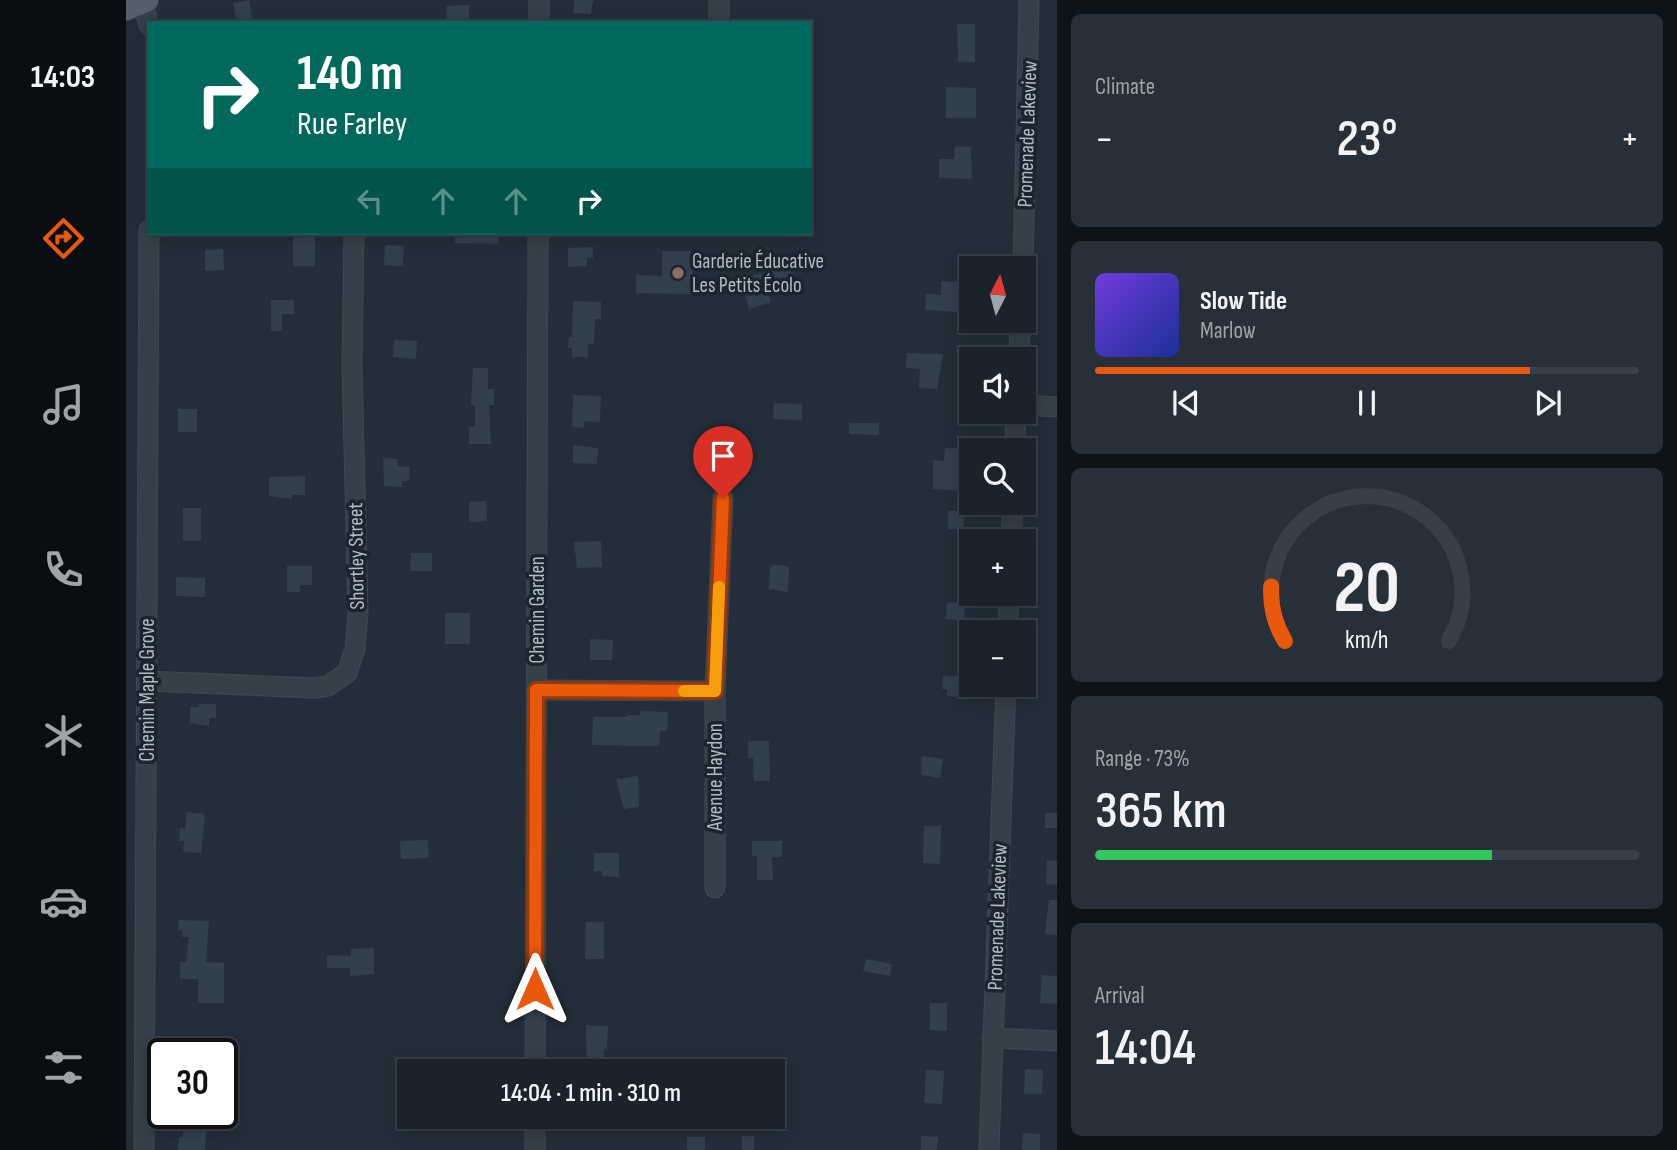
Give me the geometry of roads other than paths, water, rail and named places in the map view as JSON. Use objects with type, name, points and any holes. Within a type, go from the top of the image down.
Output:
[{"type":"street","points":[[539,0],[539,21]]},
{"type":"street","points":[[719,0],[719,21]]},
{"type":"street","name":"Promenade Lakeview","points":[[1023,256],[1029,0]]},
{"type":"street","name":"Chemin Maple Grove","points":[[144,1150],[149,235]]},
{"type":"street","name":"Shortley Street","points":[[147,681],[314,688],[338,681],[351,664],[358,613],[352,365],[354,235]]},
{"type":"street","name":"Chemin Garden","points":[[535,1059],[538,235]]},
{"type":"street","points":[[1036,406],[1057,407]]},
{"type":"street","name":"Avenue Haydon","points":[[715,888],[715,691],[723,498]]},
{"type":"street","points":[[536,690],[715,691]]},
{"type":"street","name":"Promenade Lakeview","points":[[989,1150],[1005,697]]},
{"type":"street","points":[[992,1038],[1057,1041]]},
{"type":"street","points":[[535,1129],[535,1150]]},
{"type":"place","name":"Garderie Éducative Les Petits Écolo","points":[[678,273]]}]
